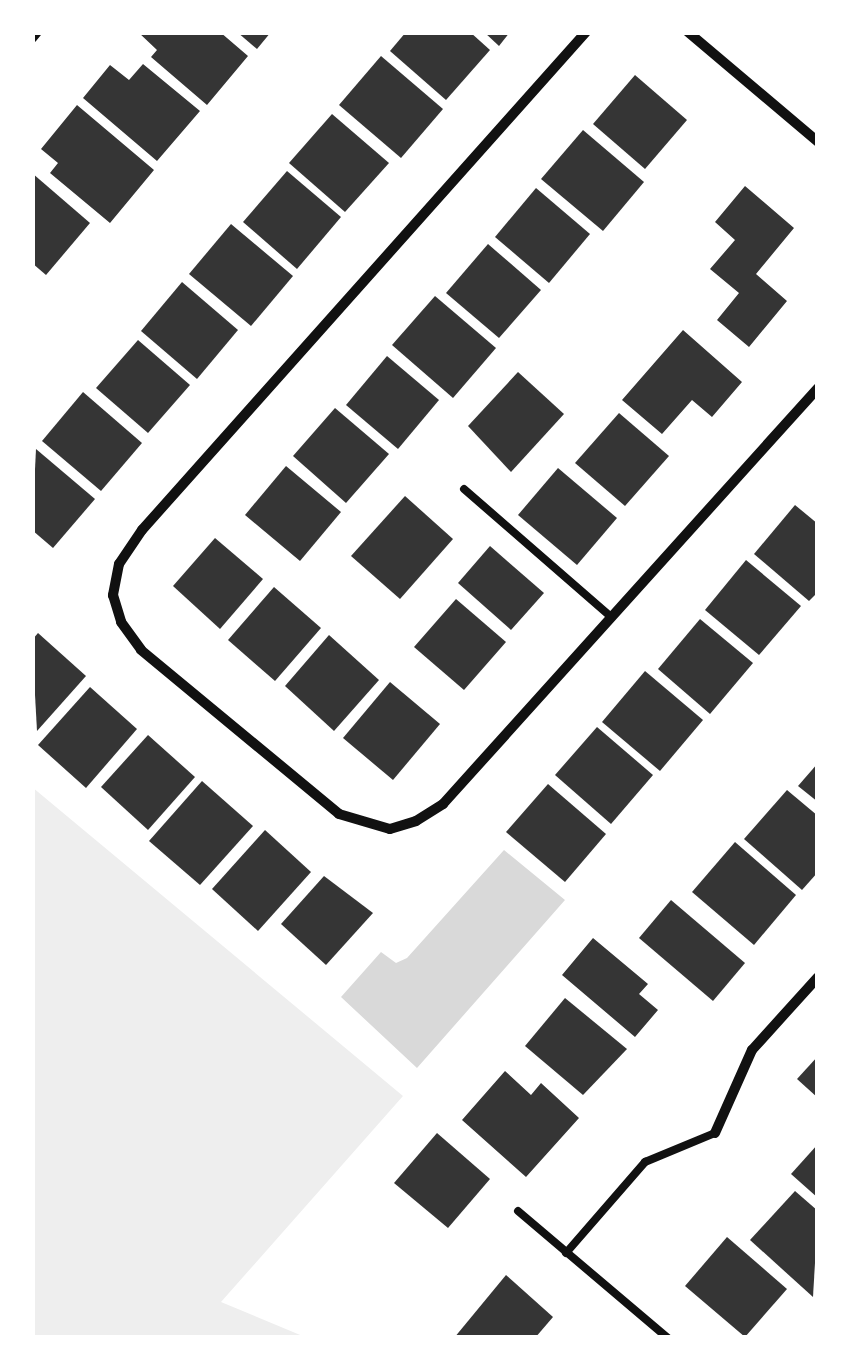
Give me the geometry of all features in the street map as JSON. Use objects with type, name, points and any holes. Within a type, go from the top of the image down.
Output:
[{"type":"street","points":[[586,32],[142,530],[113,596],[141,650],[339,814],[390,828],[443,804],[818,388]]},
{"type":"street","points":[[688,32],[818,142]]},
{"type":"street","points":[[715,1133],[752,1050],[818,976]]},
{"type":"lane","points":[[464,489],[611,617]]},
{"type":"lane","points":[[566,1254],[646,1162],[715,1133]]},
{"type":"lane","points":[[518,1211],[668,1338]]},
{"type":"shaded area","points":[[32,787],[403,1096],[221,1302],[305,1337],[33,1337]]},
{"type":"shaded area","points":[[504,850],[565,900],[417,1068],[341,997],[381,952],[396,963],[407,958]]},
{"type":"building","points":[[138,32],[220,32],[248,56],[207,105],[151,57],[157,50]]},
{"type":"building","points":[[237,32],[271,32],[257,49]]},
{"type":"building","points":[[406,32],[470,32],[490,50],[446,100],[390,51]]},
{"type":"building","points":[[484,32],[510,32],[499,46]]},
{"type":"building","points":[[381,56],[443,109],[401,158],[339,105]]},
{"type":"building","points":[[143,64],[200,111],[157,161],[83,98],[110,65],[129,80]]},
{"type":"building","points":[[635,75],[687,120],[645,169],[593,124]]},
{"type":"building","points":[[77,105],[154,170],[110,223],[50,173],[58,163],[41,149]]},
{"type":"building","points":[[332,114],[389,163],[345,212],[289,163]]},
{"type":"building","points":[[583,130],[644,182],[603,231],[541,179]]},
{"type":"building","points":[[287,171],[341,217],[297,269],[243,222]]},
{"type":"building","points":[[32,173],[90,223],[46,275],[32,263]]},
{"type":"building","points":[[745,186],[794,228],[756,274],[787,301],[749,347],[717,320],[739,293],[710,269],[735,240],[715,222]]},
{"type":"building","points":[[536,188],[590,234],[549,283],[495,237]]},
{"type":"building","points":[[231,224],[293,276],[251,326],[189,274]]},
{"type":"building","points":[[488,244],[541,290],[499,338],[446,293]]},
{"type":"building","points":[[182,282],[238,330],[197,379],[141,331]]},
{"type":"building","points":[[435,296],[496,348],[453,398],[392,345]]},
{"type":"building","points":[[683,330],[742,382],[712,417],[692,400],[662,434],[622,400]]},
{"type":"building","points":[[138,340],[190,385],[148,433],[96,388]]},
{"type":"building","points":[[387,356],[439,400],[398,449],[346,405]]},
{"type":"building","points":[[518,372],[564,414],[511,472],[468,426]]},
{"type":"building","points":[[83,392],[142,443],[101,491],[42,441]]},
{"type":"building","points":[[335,408],[389,454],[346,503],[293,456]]},
{"type":"building","points":[[619,413],[669,456],[625,506],[575,463]]},
{"type":"building","points":[[36,449],[95,499],[53,548],[32,530]]},
{"type":"building","points":[[286,466],[341,512],[300,561],[245,515]]},
{"type":"building","points":[[558,468],[617,518],[577,565],[518,515]]},
{"type":"building","points":[[405,496],[453,539],[400,599],[351,556]]},
{"type":"building","points":[[795,505],[818,524],[818,592],[809,601],[754,554]]},
{"type":"building","points":[[215,538],[263,579],[220,629],[173,586]]},
{"type":"building","points":[[490,546],[544,593],[511,630],[458,583]]},
{"type":"building","points":[[746,560],[801,606],[759,655],[705,610]]},
{"type":"building","points":[[274,587],[321,628],[275,681],[228,640]]},
{"type":"building","points":[[456,599],[506,642],[464,690],[414,647]]},
{"type":"building","points":[[700,619],[753,663],[710,714],[658,669]]},
{"type":"building","points":[[38,633],[86,676],[37,731],[32,640]]},
{"type":"building","points":[[329,635],[379,680],[334,731],[285,686]]},
{"type":"building","points":[[645,671],[703,720],[660,771],[602,722]]},
{"type":"building","points":[[390,682],[440,724],[393,780],[343,738]]},
{"type":"building","points":[[90,687],[137,729],[86,788],[38,745]]},
{"type":"building","points":[[597,727],[653,775],[611,824],[555,775]]},
{"type":"building","points":[[148,735],[195,777],[148,830],[101,787]]},
{"type":"building","points":[[818,763],[818,802],[798,786]]},
{"type":"building","points":[[202,781],[253,826],[200,885],[149,841]]},
{"type":"building","points":[[548,784],[606,834],[565,882],[506,832]]},
{"type":"building","points":[[787,790],[818,816],[818,872],[802,890],[744,839]]},
{"type":"building","points":[[265,830],[311,872],[258,931],[212,889]]},
{"type":"building","points":[[735,842],[796,895],[754,945],[692,892]]},
{"type":"building","points":[[324,876],[373,913],[326,965],[281,924]]},
{"type":"building","points":[[671,900],[745,963],[713,1001],[639,938]]},
{"type":"building","points":[[593,938],[648,984],[639,994],[658,1010],[635,1037],[562,975]]},
{"type":"building","points":[[565,998],[627,1049],[583,1095],[525,1046]]},
{"type":"building","points":[[818,1056],[818,1098],[797,1079]]},
{"type":"building","points":[[505,1071],[531,1095],[541,1083],[579,1118],[526,1177],[462,1120]]},
{"type":"building","points":[[437,1133],[490,1179],[448,1228],[394,1183]]},
{"type":"building","points":[[818,1144],[818,1198],[791,1174]]},
{"type":"building","points":[[795,1191],[818,1211],[813,1297],[750,1240]]},
{"type":"building","points":[[727,1237],[787,1289],[745,1337],[685,1286]]},
{"type":"building","points":[[506,1275],[553,1317],[535,1338],[454,1338]]}]
